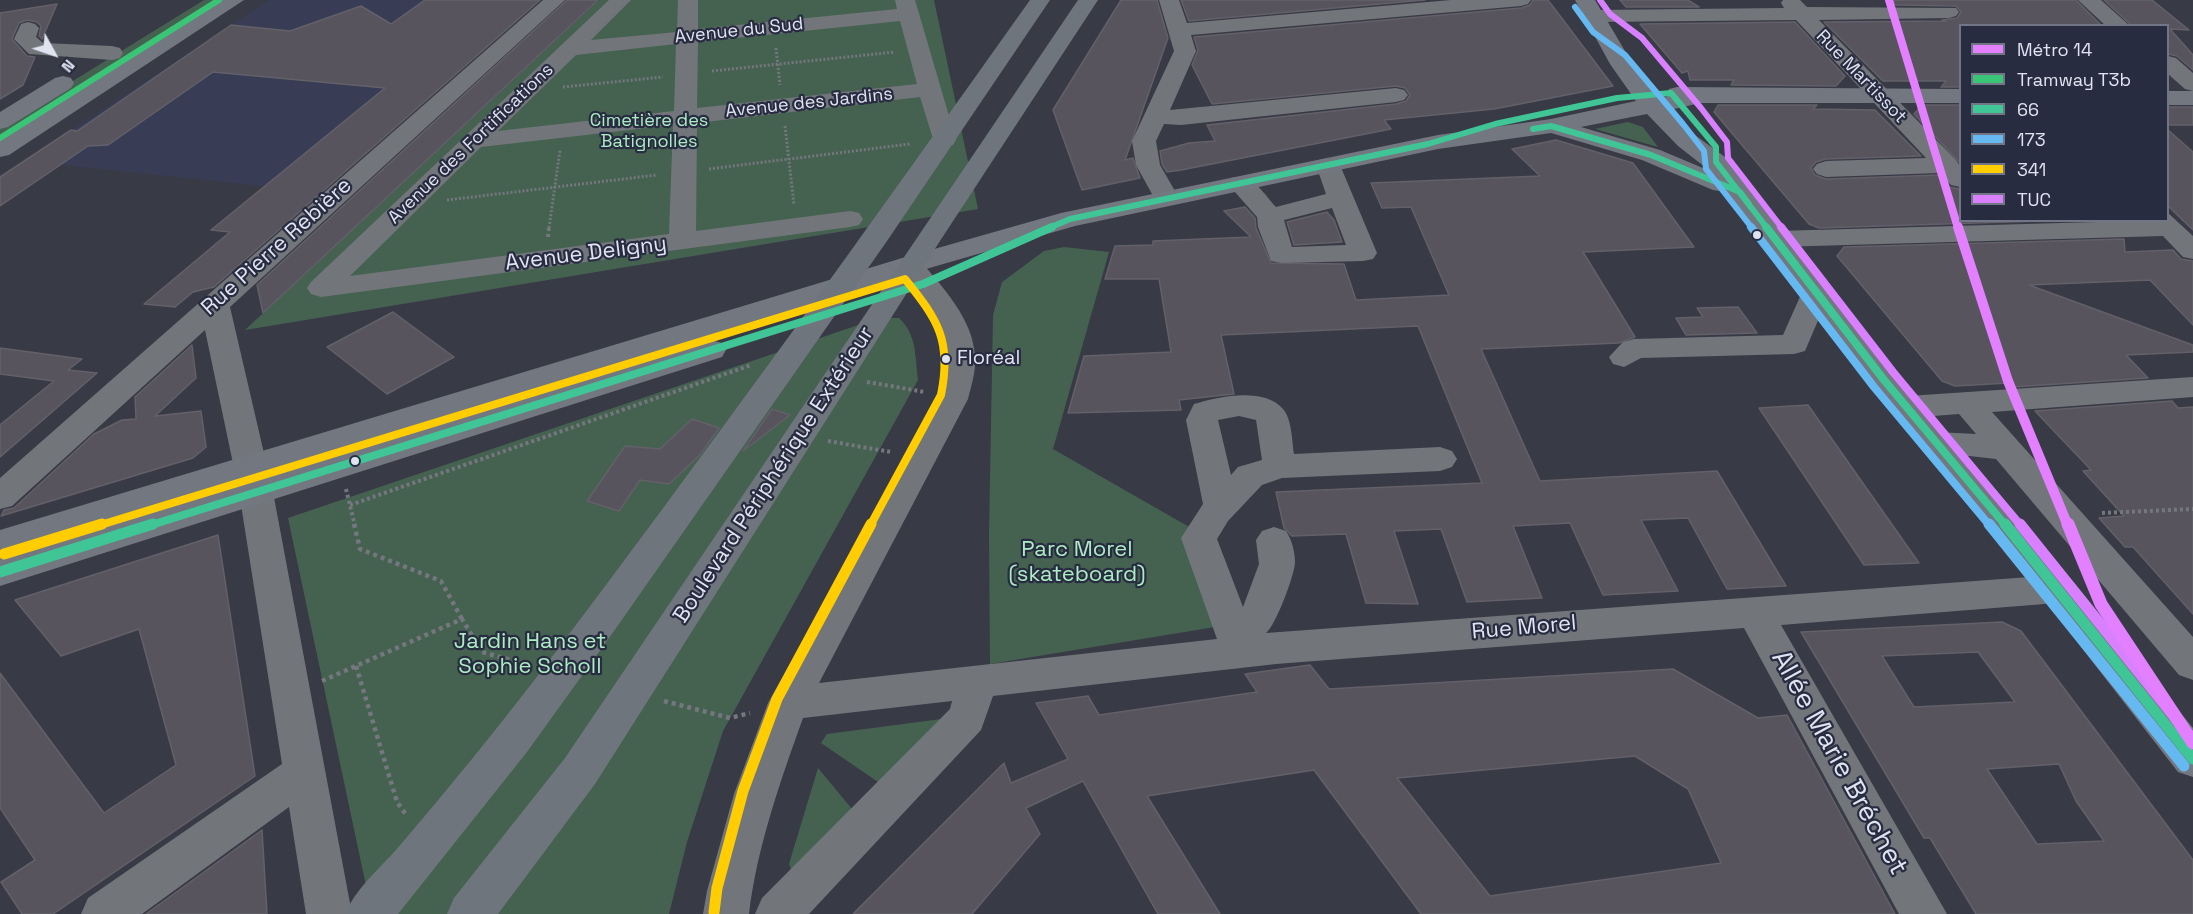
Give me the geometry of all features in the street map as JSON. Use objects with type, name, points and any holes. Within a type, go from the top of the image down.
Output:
[{"type":"highway","points":[[368,914],[416,860],[513,738],[601,620],[877,235],[1040,0]]},
{"type":"highway","name":"Boulevard Périphérique Extérieur","points":[[470,914],[580,771],[924,244],[1088,0]]},
{"type":"main road","points":[[0,122],[197,0]]},
{"type":"main road","points":[[0,150],[234,0]]},
{"type":"main road","points":[[1594,13],[1612,49],[1670,98],[1694,149],[1716,162],[1817,290],[1884,380],[1908,406],[2058,589],[2193,759]]},
{"type":"main road","points":[[1438,142],[1495,124],[1617,98],[1959,96]]},
{"type":"main road","points":[[0,543],[253,480],[340,467],[916,274],[1038,229],[1166,198],[1438,142],[1551,126],[1670,98]]},
{"type":"main road","points":[[2169,98],[2193,98]]},
{"type":"main road","points":[[1551,126],[1651,155],[1740,192]]},
{"type":"main road","points":[[0,572],[253,480],[916,274],[966,267],[1038,229]]},
{"type":"street","name":"Rue Pierre Rebière","points":[[0,496],[555,0]]},
{"type":"street","name":"Avenue des Fortifications","points":[[321,288],[621,0]]},
{"type":"street","points":[[682,241],[688,0]]},
{"type":"street","points":[[1166,198],[1149,165],[1144,141],[1185,51],[1169,0]]},
{"type":"street","points":[[1180,30],[1521,0]]},
{"type":"street","points":[[2088,0],[2118,24]]},
{"type":"street","points":[[1594,13],[1794,6],[1950,13]]},
{"type":"street","name":"Rue Martissot","points":[[1794,6],[1954,172]]},
{"type":"street","points":[[907,7],[944,140]]},
{"type":"street","name":"Avenue du Sud","points":[[570,49],[687,37],[907,7]]},
{"type":"street","points":[[28,28],[25,39],[37,49],[112,53]]},
{"type":"street","points":[[2169,64],[2193,84]]},
{"type":"street","name":"Avenue des Jardins","points":[[474,141],[929,89]]},
{"type":"street","points":[[1156,116],[1181,118],[1396,95]]},
{"type":"street","points":[[1240,183],[1270,216],[1270,227],[1281,255],[1363,253],[1328,165]]},
{"type":"street","points":[[1826,170],[1954,172]]},
{"type":"street","points":[[1270,216],[1341,198]]},
{"type":"street","name":"Avenue Deligny","points":[[321,288],[850,219]]},
{"type":"street","points":[[1777,239],[2006,226],[2166,224],[2193,251]]},
{"type":"street","points":[[726,914],[729,891],[755,794],[788,703],[952,399],[960,360],[960,348],[948,320],[916,274]]},
{"type":"street","points":[[1624,357],[1634,349],[1794,344],[1817,290]]},
{"type":"street","points":[[217,300],[215,309],[253,480],[329,914]]},
{"type":"street","points":[[1663,366],[1808,362]]},
{"type":"street","points":[[1908,406],[2193,387]]},
{"type":"street","points":[[1966,402],[2193,664]]},
{"type":"street","points":[[1221,508],[1202,420],[1205,412],[1216,408],[1248,406],[1263,409],[1271,415],[1280,466]]},
{"type":"street","points":[[1937,443],[2006,448]]},
{"type":"street","points":[[1274,540],[1277,564],[1257,619],[1235,639],[1199,538],[1202,530],[1250,476],[1280,466],[1440,459]]},
{"type":"street","name":"Rue Morel","points":[[788,703],[985,682],[1235,639],[1754,612],[2058,589]]},
{"type":"street","name":"Allée Marie Bréchet","points":[[1754,612],[1924,914]]},
{"type":"street","points":[[778,914],[967,718],[985,682]]},
{"type":"street","points":[[104,914],[305,772]]},
{"type":"path","points":[[526,91],[918,49]]},
{"type":"path","points":[[545,259],[563,131]]},
{"type":"path","points":[[350,504],[759,362]]},
{"type":"path","points":[[861,381],[928,392],[922,402]]},
{"type":"path","points":[[340,467],[360,549],[441,581],[462,619]]},
{"type":"path","points":[[2066,515],[2193,509]]},
{"type":"path","points":[[356,666],[397,802],[410,820]]},
{"type":"shaded area","points":[[269,0],[533,0],[310,191],[25,161]]},
{"type":"green space","points":[[204,0],[226,0],[0,143],[0,126]]},
{"type":"green space","name":"Cimetière des Batignolles","points":[[599,0],[934,0],[978,209],[245,330]]},
{"type":"green space","points":[[1628,122],[1643,127],[1658,147],[1595,129]]},
{"type":"green space","name":"Parc Morel (skateboard)","points":[[1064,247],[1109,252],[1053,449],[1191,528],[1215,627],[990,664],[989,534],[993,315],[1002,282],[1044,251]]},
{"type":"green space","name":"Jardin Hans et Sophie Scholl","points":[[879,318],[899,318],[909,331],[914,346],[918,380],[723,731],[687,842],[669,914],[372,914],[288,518]]},
{"type":"green space","points":[[949,718],[881,784],[821,743],[827,734]]},
{"type":"green space","points":[[818,768],[857,815],[795,879],[789,864]]},
{"type":"building","points":[[425,0],[540,0],[214,287],[193,292],[175,307],[144,304],[230,232],[211,230],[385,88],[213,72],[108,145],[88,146],[0,206],[0,177],[71,130],[77,131],[231,25],[290,31],[361,6],[391,24]]},
{"type":"building","points":[[567,0],[598,0],[263,313],[257,285]]},
{"type":"building","points":[[1121,0],[1157,0],[1168,38],[1125,160],[1133,158],[1140,178],[1082,190],[1053,110]]},
{"type":"building","points":[[1181,0],[1425,0],[1189,21]]},
{"type":"building","points":[[1533,0],[1548,0],[1613,86],[1494,109],[1384,120],[1391,129],[1181,170],[1167,172],[1162,164],[1160,151],[1189,143],[1215,141],[1207,125],[1396,104],[1406,101],[1410,95],[1405,88],[1396,86],[1212,104],[1192,65],[1198,50],[1194,37],[1521,8],[1530,5]]},
{"type":"building","points":[[1620,0],[1688,0],[1699,7],[1626,7]]},
{"type":"building","points":[[1894,0],[2076,0],[2100,24],[1959,24],[1959,87],[1941,87],[1946,81],[1883,81],[1824,22],[1946,21],[1942,20],[1957,18],[1961,12],[1956,6],[1894,4]]},
{"type":"building","points":[[2104,0],[2152,0],[2189,30],[2170,29],[2193,55],[2193,70],[2177,56],[2169,54],[2169,24],[2130,24]]},
{"type":"building","points":[[57,4],[42,39],[39,36],[41,26],[37,22],[27,20],[19,23],[12,39],[27,56],[35,57],[23,85],[0,99],[0,13]]},
{"type":"building","points":[[1795,22],[1845,76],[1836,86],[1731,85],[1734,80],[1690,80],[1688,71],[1682,73],[1640,24]]},
{"type":"building","points":[[1718,105],[1817,105],[1813,109],[1875,110],[1921,156],[1826,159],[1816,162],[1811,168],[1815,175],[1826,179],[1938,175],[1949,187],[1959,189],[1959,222],[2007,222],[1819,228],[1809,224],[1714,112]]},
{"type":"building","points":[[1922,105],[1959,105],[1959,162],[1914,114]]},
{"type":"building","points":[[2169,107],[2193,107],[2193,125],[2169,125]]},
{"type":"building","points":[[2169,131],[2193,152],[2193,230],[2169,207]]},
{"type":"building","points":[[1556,140],[1633,163],[1694,247],[1583,252],[1635,337],[1619,343],[1481,349],[1540,481],[1717,471],[1786,586],[1727,589],[1688,518],[1641,520],[1678,591],[1603,595],[1570,523],[1513,526],[1542,598],[1467,602],[1441,529],[1394,531],[1418,604],[1366,603],[1346,534],[1292,536],[1284,528],[1276,492],[1482,483],[1418,326],[1221,335],[1234,394],[1179,400],[1181,410],[1068,413],[1084,356],[1171,352],[1159,279],[1105,279],[1115,246],[1153,245],[1153,241],[1251,237],[1224,211],[1245,207],[1255,218],[1256,228],[1271,263],[1344,264],[1356,300],[1449,295],[1411,207],[1382,208],[1371,183],[1540,176],[1512,149]]},
{"type":"building","points":[[1327,212],[1334,220],[1342,242],[1294,245],[1287,222]]},
{"type":"building","points":[[2124,239],[2125,252],[2173,250],[2181,259],[2193,261],[2193,325],[2150,280],[2029,285],[2193,345],[2193,352],[2126,355],[2148,378],[2013,387],[2009,383],[1955,386],[1942,381],[1837,256],[1844,247]]},
{"type":"building","points":[[1738,307],[1757,333],[1686,335],[1676,318],[1703,317],[1697,308]]},
{"type":"building","points":[[393,312],[454,357],[387,394],[327,347]]},
{"type":"building","points":[[192,345],[196,378],[155,416],[201,411],[206,447],[193,458],[1,516],[4,510],[14,508],[94,434],[122,420],[136,419],[135,397]]},
{"type":"building","points":[[0,348],[82,359],[68,370],[97,373],[0,457],[0,425],[54,381],[0,374]]},
{"type":"building","points":[[2172,401],[2178,408],[2193,407],[2193,614],[2133,547],[2125,547],[2099,518],[2124,516],[2083,471],[2091,470],[2035,411]]},
{"type":"building","points":[[1808,405],[1919,563],[1864,565],[1759,408]]},
{"type":"building","points":[[772,409],[790,415],[743,451]]},
{"type":"building","points":[[692,419],[719,428],[700,455],[669,484],[640,480],[619,511],[587,501],[625,446],[660,449]]},
{"type":"building","points":[[218,535],[255,776],[53,914],[22,914],[1,882],[35,860],[0,808],[0,673],[104,813],[176,765],[139,629],[61,656],[15,600]]},
{"type":"building","points":[[2002,622],[2021,631],[2193,860],[2193,914],[1976,914],[1930,838],[1924,838],[1801,632]],"holes":[[[1978,652],[2015,702],[1914,707],[1882,656]],[[2059,764],[2076,801],[2104,841],[2037,844],[1987,769]]]},
{"type":"building","points":[[1310,665],[1329,689],[1673,669],[1758,718],[1787,715],[1895,914],[1421,914],[1314,770],[1147,796],[1220,914],[1158,914],[1083,781],[1026,808],[1040,834],[972,914],[853,914],[1004,763],[1011,783],[1068,759],[1036,703],[1088,696],[1099,715],[1257,692],[1245,674]],"holes":[[[1635,756],[1688,789],[1721,863],[1490,896],[1397,778]]]},
{"type":"building","points":[[262,830],[267,914],[146,914]]},
{"type":"metro line","name":"14","points":[[1889,0],[1931,145],[2008,381],[2101,604],[2193,743]]},
{"type":"tram line","name":"T3b","points":[[0,138],[219,0]]},
{"type":"transit line","name":"TUC","points":[[1600,0],[1610,14],[1642,38],[1701,108],[1727,142],[1728,158],[1893,372],[2041,550],[2193,740]]},
{"type":"transit line","name":"173","points":[[1575,7],[1593,32],[1625,55],[1683,124],[1704,151],[1706,169],[1874,387],[2023,565],[2184,766]]},
{"type":"transit line","name":"66","points":[[0,572],[923,284],[1070,219],[1428,144],[1495,124],[1617,98],[1671,93],[1716,147],[1716,162],[1884,380],[2032,557],[2193,759]]},
{"type":"transit line","name":"66","points":[[1533,129],[1551,126],[1651,155],[1740,192],[1749,204]]},
{"type":"transit line","name":"341","points":[[4,554],[905,279],[927,307],[941,332],[946,359],[941,395],[777,699],[743,791],[717,888],[714,912]]},
{"type":"place","name":"Floréal","points":[[946,359]]}]
